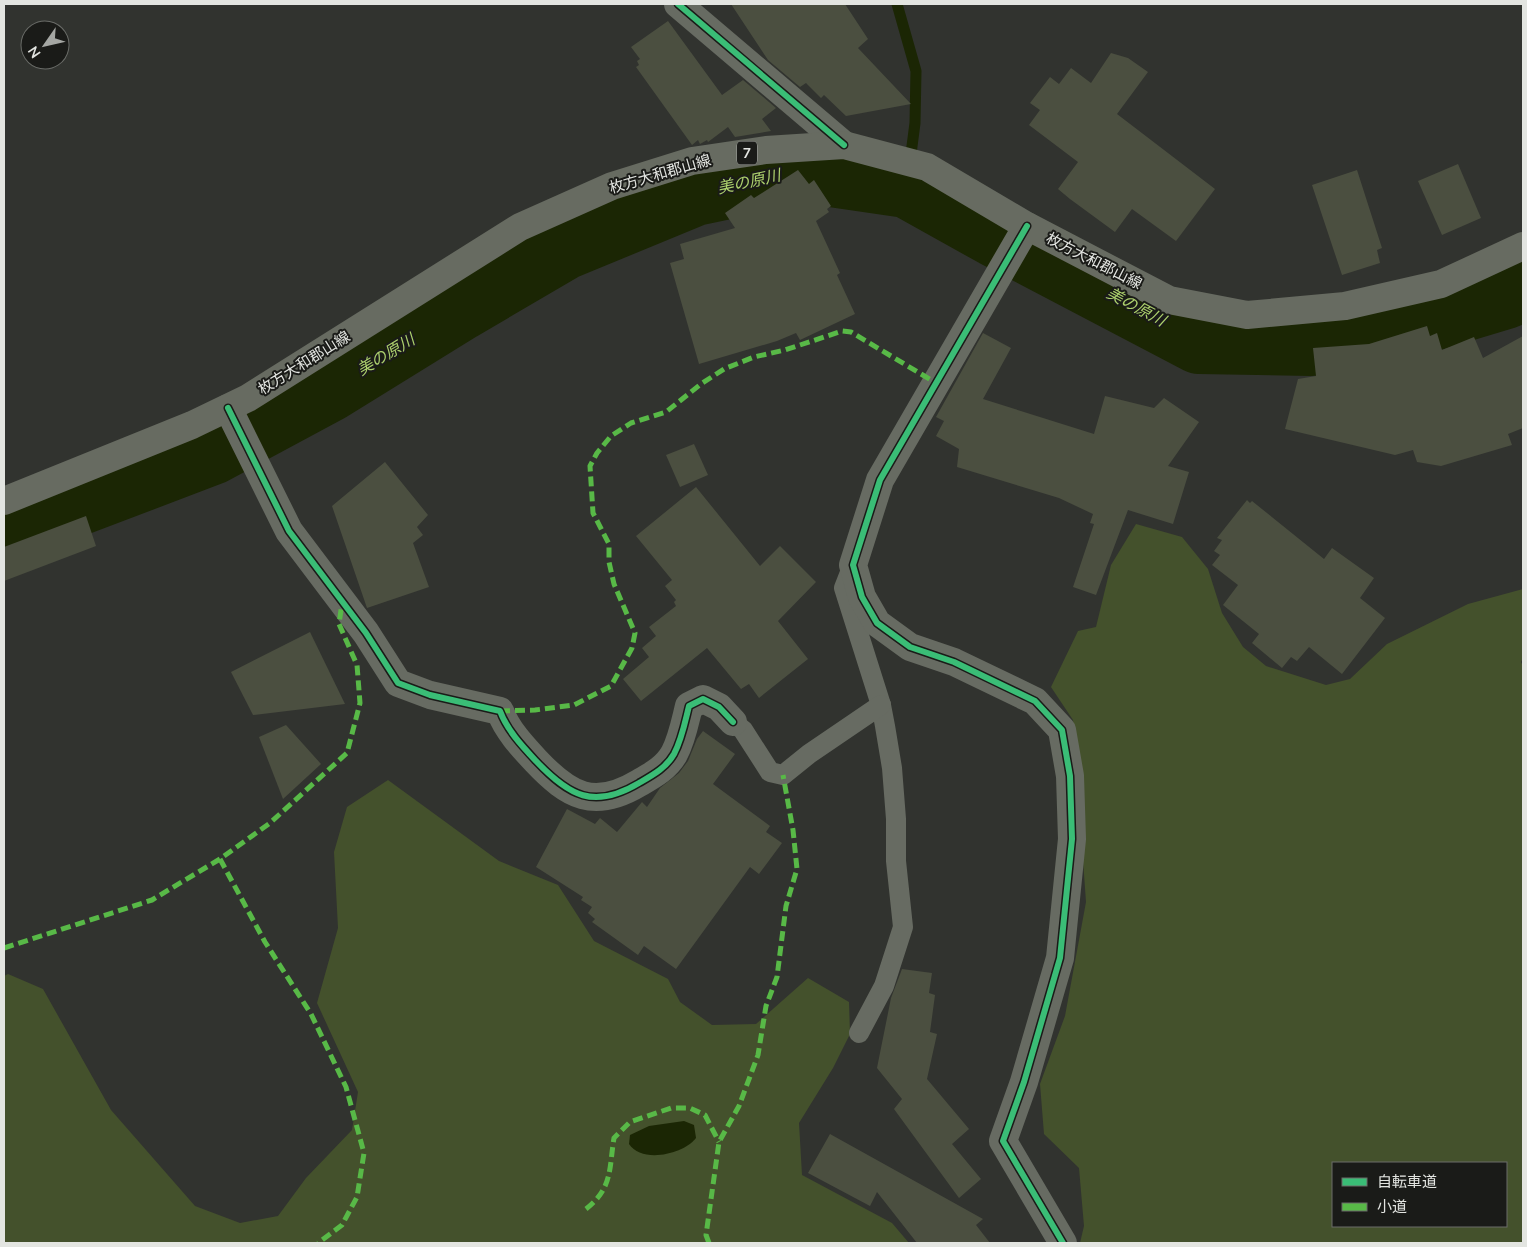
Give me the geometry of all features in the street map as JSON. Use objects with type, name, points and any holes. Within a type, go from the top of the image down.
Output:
[{"type":"main road","name":"枚方大和郡山線","points":[[4,501],[192,426],[248,398],[520,227],[612,186],[692,161],[766,150],[844,145],[927,167],[1028,226],[1169,300],[1247,316],[1345,306],[1441,284],[1523,246]]},
{"type":"street","points":[[678,4],[844,145]]},
{"type":"street","points":[[1028,226],[880,480],[853,565],[862,597],[877,623],[910,648],[954,662],[1035,701],[1062,730],[1070,776],[1072,840],[1060,958],[1024,1082],[1003,1141],[1063,1243]]},
{"type":"street","points":[[228,408],[289,531],[366,633],[398,683],[430,695],[500,711],[504,721],[527,752],[556,782],[582,796],[610,797],[640,783],[659,771],[673,755],[683,733],[689,706],[703,699],[719,707],[733,722]]},
{"type":"lane","points":[[853,565],[844,588],[881,705],[892,768],[896,819],[896,862],[903,927],[884,986],[859,1033]]},
{"type":"lane","points":[[733,722],[744,730],[770,772],[783,775],[822,745],[881,705]]},
{"type":"shaded area","points":[[1136,524],[1182,537],[1208,569],[1222,613],[1243,647],[1266,666],[1326,685],[1350,679],[1387,644],[1468,604],[1523,589],[1523,658],[1521,662],[1523,666],[1523,1243],[1080,1243],[1084,1226],[1079,1168],[1044,1134],[1040,1084],[1065,1016],[1086,902],[1073,720],[1051,687],[1078,631],[1096,627],[1111,565]]},
{"type":"shaded area","points":[[388,780],[499,861],[558,885],[594,941],[668,979],[680,1002],[712,1025],[756,1024],[808,978],[849,1002],[850,1034],[833,1068],[799,1123],[802,1175],[892,1223],[909,1243],[4,1243],[4,976],[8,974],[43,989],[111,1110],[195,1206],[240,1223],[278,1216],[306,1178],[352,1130],[358,1092],[317,1003],[338,928],[334,852],[347,807]]},
{"type":"shaded area","points":[[684,1121],[694,1125],[696,1138],[690,1144],[673,1152],[653,1155],[643,1154],[629,1144],[630,1135],[649,1126]]},
{"type":"building","points":[[731,4],[845,4],[868,39],[858,48],[911,104],[846,116],[824,95],[821,98],[806,83],[800,87],[768,60]]},
{"type":"building","points":[[668,21],[722,95],[743,80],[776,108],[762,119],[771,131],[735,137],[728,127],[708,142],[707,140],[700,144],[698,140],[692,145],[636,67],[639,65],[637,61],[640,59],[631,47]]},
{"type":"building","points":[[1111,53],[1128,58],[1148,72],[1117,114],[1215,189],[1176,241],[1132,209],[1115,232],[1070,199],[1058,189],[1078,162],[1029,125],[1040,110],[1030,103],[1050,77],[1059,84],[1071,68],[1091,83]]},
{"type":"building","points":[[1458,164],[1481,218],[1442,235],[1418,181]]},
{"type":"building","points":[[798,170],[809,184],[814,180],[831,206],[827,209],[829,212],[816,221],[840,273],[837,275],[855,314],[800,340],[796,333],[777,341],[699,364],[670,263],[684,259],[680,244],[735,228],[725,213],[751,195],[754,198]]},
{"type":"building","points":[[1357,170],[1382,248],[1377,250],[1380,263],[1342,275],[1312,185]]},
{"type":"building","points":[[1427,326],[1430,336],[1437,333],[1442,350],[1474,337],[1483,358],[1523,336],[1523,428],[1508,434],[1512,445],[1441,466],[1417,462],[1413,450],[1395,455],[1285,429],[1298,379],[1316,376],[1313,348],[1369,344]]},
{"type":"building","points":[[983,333],[1011,348],[983,399],[1094,434],[1105,396],[1154,408],[1164,398],[1199,422],[1168,466],[1189,472],[1173,524],[1128,510],[1096,595],[1073,587],[1094,524],[1090,523],[1093,514],[1059,498],[957,467],[959,449],[936,436],[944,421],[936,417]]},
{"type":"building","points":[[694,444],[708,475],[680,487],[666,455]]},
{"type":"building","points":[[385,462],[428,515],[417,527],[423,535],[413,543],[429,587],[367,608],[332,506]]},
{"type":"building","points":[[696,487],[760,566],[780,546],[816,582],[778,621],[808,659],[759,698],[749,684],[741,689],[707,648],[641,701],[623,679],[649,657],[642,648],[656,636],[649,627],[676,606],[674,602],[676,600],[665,586],[672,580],[636,536]]},
{"type":"building","points":[[1247,500],[1250,503],[1252,501],[1324,559],[1332,548],[1374,578],[1360,598],[1385,618],[1342,674],[1309,647],[1297,661],[1291,657],[1282,668],[1252,643],[1259,634],[1223,605],[1238,585],[1212,565],[1220,555],[1214,551],[1222,540],[1217,538]]},
{"type":"building","points":[[86,516],[96,546],[4,581],[4,547]]},
{"type":"building","points":[[310,632],[345,704],[253,715],[231,672]]},
{"type":"building","points":[[286,725],[321,764],[283,799],[259,737]]},
{"type":"building","points":[[703,731],[735,754],[713,784],[770,826],[766,832],[782,843],[759,874],[750,867],[676,969],[644,946],[638,955],[592,922],[595,919],[588,913],[592,907],[581,900],[583,897],[536,867],[567,809],[595,824],[600,818],[617,832],[642,802],[647,807],[660,788],[679,773],[688,761],[697,739]]},
{"type":"building","points":[[902,969],[932,973],[929,993],[935,995],[930,1032],[937,1034],[927,1079],[969,1129],[952,1144],[981,1179],[959,1198],[894,1109],[902,1099],[877,1068],[891,998]]},
{"type":"building","points":[[830,1134],[983,1219],[976,1225],[990,1243],[917,1243],[877,1192],[870,1206],[808,1173]]},
{"type":"waterway","points":[[897,4],[916,71],[915,123],[907,185]]},
{"type":"waterway","name":"美の原川","points":[[4,531],[212,452],[329,389],[460,308],[564,247],[695,193],[804,170],[907,185],[995,234],[1199,341],[1312,343],[1393,330],[1506,296],[1523,282]]},
{"type":"marked path","points":[[500,711],[535,710],[574,705],[611,686],[632,648],[635,633],[614,584],[609,562],[609,544],[593,513],[590,466],[597,453],[611,436],[631,423],[666,412],[701,384],[724,369],[754,357],[785,350],[842,331],[851,332],[936,383]]},
{"type":"marked path","points":[[4,948],[152,900],[220,859],[270,823],[347,753],[360,703],[357,665],[339,624],[342,603]]},
{"type":"marked path","points":[[709,1243],[706,1235],[719,1142],[739,1106],[758,1055],[766,1006],[777,977],[786,906],[797,869],[793,830],[783,775]]},
{"type":"marked path","points":[[220,859],[265,942],[311,1014],[346,1087],[364,1153],[357,1197],[342,1225],[318,1243]]},
{"type":"marked path","points":[[586,1209],[595,1201],[605,1185],[610,1168],[614,1138],[630,1122],[671,1108],[690,1108],[705,1115],[719,1142]]},
{"type":"cycle path","points":[[678,4],[844,145]]},
{"type":"cycle path","points":[[1027,226],[880,480],[853,565],[862,597],[877,623],[910,647],[954,662],[1035,701],[1062,730],[1070,776],[1072,839],[1060,958],[1024,1082],[1003,1141],[1063,1243]]},
{"type":"cycle path","points":[[228,408],[289,531],[366,633],[398,683],[430,695],[500,711],[515,738],[548,773],[571,790],[595,797],[609,796],[623,791],[663,767],[674,754],[689,706],[703,699],[719,707],[733,722]]}]
